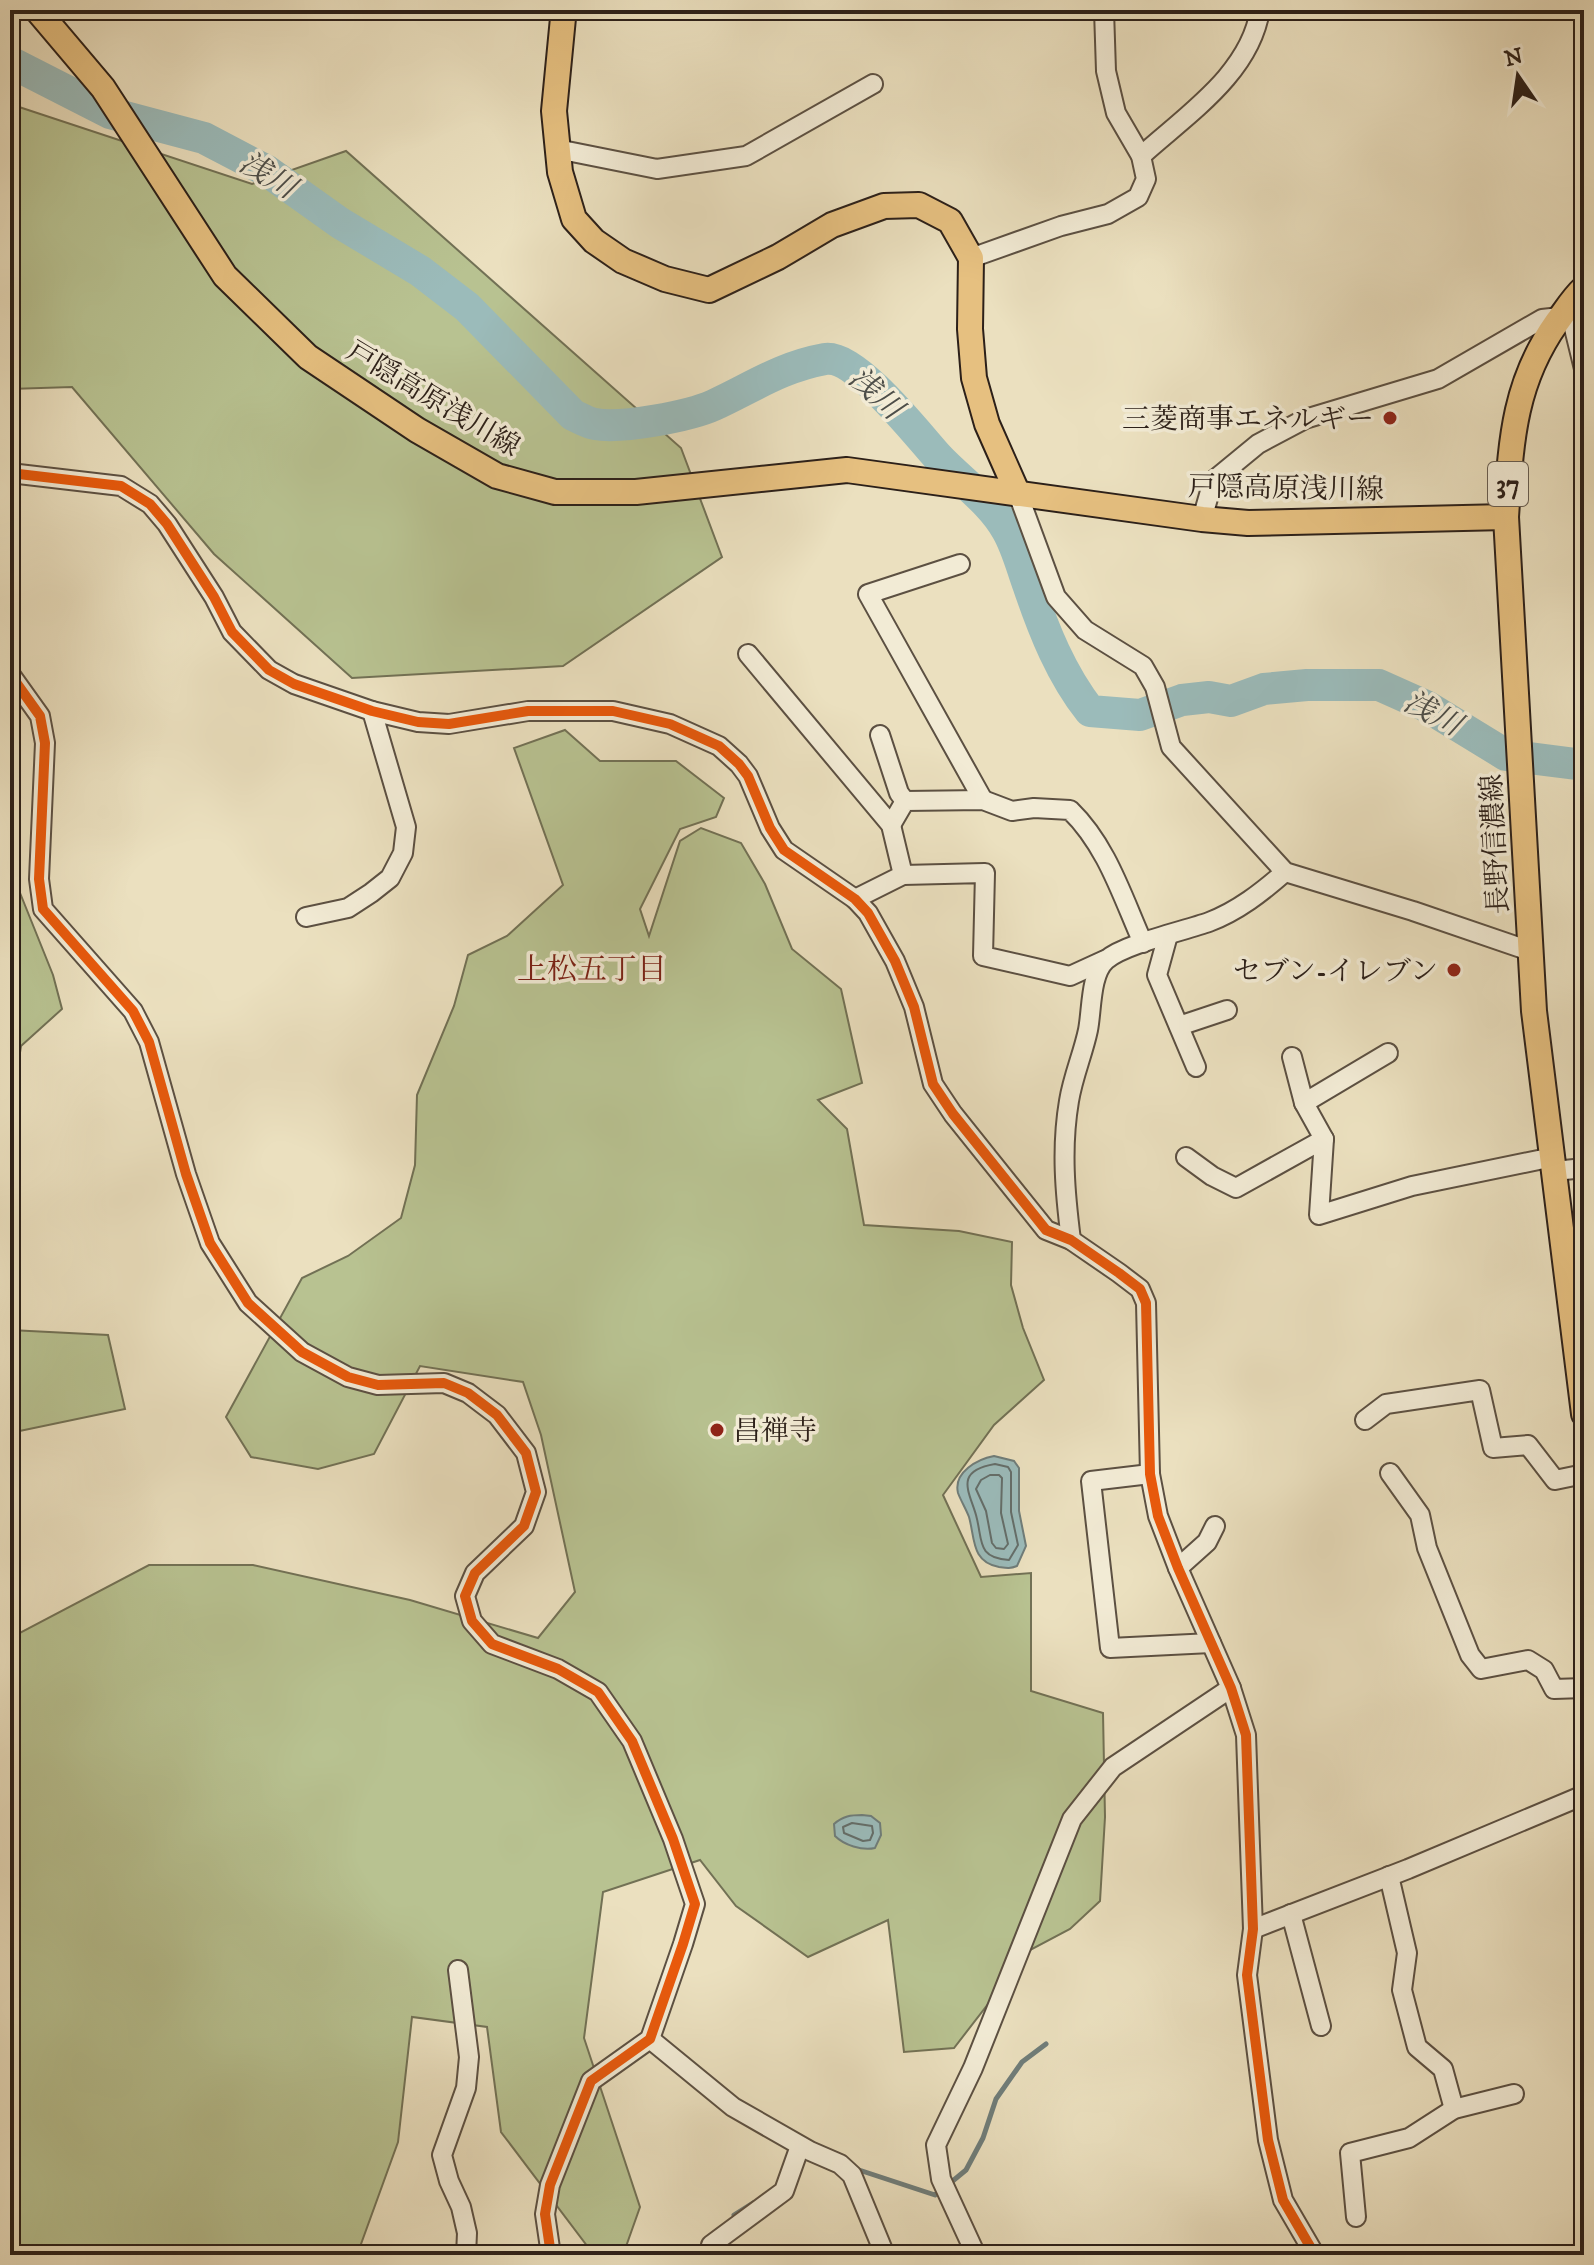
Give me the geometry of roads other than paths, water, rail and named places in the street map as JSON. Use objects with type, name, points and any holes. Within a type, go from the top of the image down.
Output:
[{"type":"main road","name":"戸隠高原浅川線","points":[[37,10],[103,88],[225,276],[308,357],[417,430],[497,476],[555,492],[636,492],[847,470],[1248,523],[1506,517]]},
{"type":"main road","points":[[561,10],[563,18],[554,111],[560,172],[574,219],[594,241],[623,261],[665,279],[709,290],[778,257],[832,225],[884,206],[919,205],[950,221],[971,258],[970,329],[974,378],[1009,492]]},
{"type":"main road","name":"長野信濃線","points":[[1584,288],[1560,317],[1529,368],[1518,402],[1512,436],[1506,517],[1534,1011],[1580,1343],[1584,1414]]},
{"type":"street","points":[[971,258],[1061,226],[1108,214],[1138,197],[1146,179],[1141,156],[1116,113],[1106,71],[1104,10]]},
{"type":"street","points":[[1141,156],[1214,90],[1243,58],[1257,26],[1260,10]]},
{"type":"street","points":[[557,149],[657,169],[746,156],[873,84]]},
{"type":"street","points":[[1202,519],[1213,481],[1258,444],[1305,419],[1438,379],[1542,319],[1560,317],[1573,324],[1584,369]]},
{"type":"street","points":[[10,473],[121,486],[150,504],[167,524],[214,597],[232,632],[269,670],[294,684],[372,711],[418,722],[449,724],[528,711],[613,711],[670,724],[719,746],[739,764],[784,850],[855,899],[868,913],[895,961],[914,1007],[933,1084],[1046,1230],[1071,1240],[1140,1289],[1146,1303],[1150,1474],[1158,1516],[1231,1688],[1246,1735],[1253,1929],[1247,1975],[1268,2140],[1283,2200],[1315,2255]]},
{"type":"street","points":[[1009,492],[1056,597],[1085,630],[1143,666],[1155,687],[1171,747],[1285,872],[1530,951]]},
{"type":"street","points":[[960,564],[868,594],[983,800]]},
{"type":"street","points":[[748,654],[891,825],[903,875]]},
{"type":"street","points":[[10,674],[40,716],[45,743],[39,879],[43,909],[133,1011],[149,1042],[186,1174],[210,1243],[248,1303],[302,1352],[348,1377],[378,1385],[444,1383],[468,1393],[497,1415],[526,1453],[536,1492],[524,1526],[475,1573],[465,1596],[472,1621],[492,1644],[558,1669],[598,1692],[632,1741],[673,1839],[695,1904],[650,2039],[591,2081],[550,2185],[545,2214],[551,2255]]},
{"type":"street","points":[[306,917],[348,908],[371,893],[390,878],[403,853],[406,827],[372,711]]},
{"type":"street","points":[[880,735],[899,793],[905,801]]},
{"type":"street","points":[[905,801],[983,800],[1012,811],[1034,808],[1070,810],[1090,829],[1143,943]]},
{"type":"street","points":[[891,825],[905,801]]},
{"type":"street","points":[[855,899],[903,875],[985,873],[983,956],[1070,976],[1143,943],[1224,915],[1257,896],[1285,872]]},
{"type":"street","points":[[1168,935],[1157,975],[1196,1067]]},
{"type":"street","points":[[1071,1240],[1063,1170],[1064,1137],[1074,1077],[1088,1032],[1097,975],[1106,960]]},
{"type":"street","points":[[1179,1026],[1227,1010]]},
{"type":"street","points":[[1304,1103],[1388,1053]]},
{"type":"street","points":[[1292,1057],[1304,1103],[1324,1139],[1319,1215],[1412,1186],[1554,1164],[1584,1168]]},
{"type":"street","points":[[1186,1157],[1212,1176],[1236,1188],[1324,1139]]},
{"type":"street","points":[[1365,1420],[1386,1404],[1480,1390],[1493,1448],[1528,1445],[1555,1480],[1584,1474]]},
{"type":"street","points":[[1390,1473],[1420,1515],[1427,1548],[1470,1655],[1481,1669],[1528,1660],[1544,1670],[1554,1689],[1584,1688]]},
{"type":"street","points":[[1150,1474],[1091,1481],[1110,1648],[1211,1643]]},
{"type":"street","points":[[1178,1568],[1207,1542],[1215,1526]]},
{"type":"street","points":[[976,2255],[941,2179],[936,2145],[973,2068],[1072,1819],[1113,1767],[1231,1688]]},
{"type":"street","points":[[1253,1929],[1584,1795]]},
{"type":"street","points":[[1389,1876],[1407,1953],[1402,1990],[1417,2047],[1443,2069],[1454,2109]]},
{"type":"street","points":[[1291,1914],[1321,2026]]},
{"type":"street","points":[[458,1970],[469,2057],[466,2088],[442,2155],[461,2207],[467,2233],[466,2255]]},
{"type":"street","points":[[650,2039],[733,2107],[800,2146],[840,2164],[852,2175],[885,2255]]},
{"type":"street","points":[[1356,2217],[1350,2153],[1409,2138],[1454,2109],[1514,2094]]},
{"type":"street","points":[[711,2245],[784,2191],[800,2146]]},
{"type":"water","points":[[994,1456],[1014,1461],[1019,1468],[1019,1511],[1026,1546],[1017,1566],[1010,1568],[990,1564],[979,1555],[957,1486],[963,1473],[974,1463]]},
{"type":"water","points":[[847,1816],[871,1816],[880,1823],[881,1835],[875,1848],[854,1846],[835,1836],[834,1824],[837,1821]]},
{"type":"waterway","name":"浅川","points":[[10,62],[110,113],[204,138],[267,171],[340,223],[420,271],[467,307],[573,415],[590,423],[621,425],[689,413],[714,405],[781,372],[825,359],[838,361],[852,369],[885,398],[1000,519],[1014,543],[1054,652],[1090,711],[1140,715],[1182,700],[1209,697],[1231,701],[1264,689],[1307,685],[1379,685],[1426,706],[1506,755],[1584,765]]},
{"type":"waterway","points":[[949,2184],[966,2170],[983,2138],[996,2099],[1022,2062],[1046,2044]]},
{"type":"waterway","points":[[856,2169],[935,2195],[941,2190]]},
{"type":"waterway","points":[[734,2215],[753,2203]]},
{"type":"place","name":"三菱商事エネルギー","points":[[1390,418]]},
{"type":"place","name":"セブン-イレブン","points":[[1454,970]]},
{"type":"place","name":"昌禅寺","points":[[717,1430]]},
{"type":"district","name":"上松五丁目","points":[[592,969]]}]
